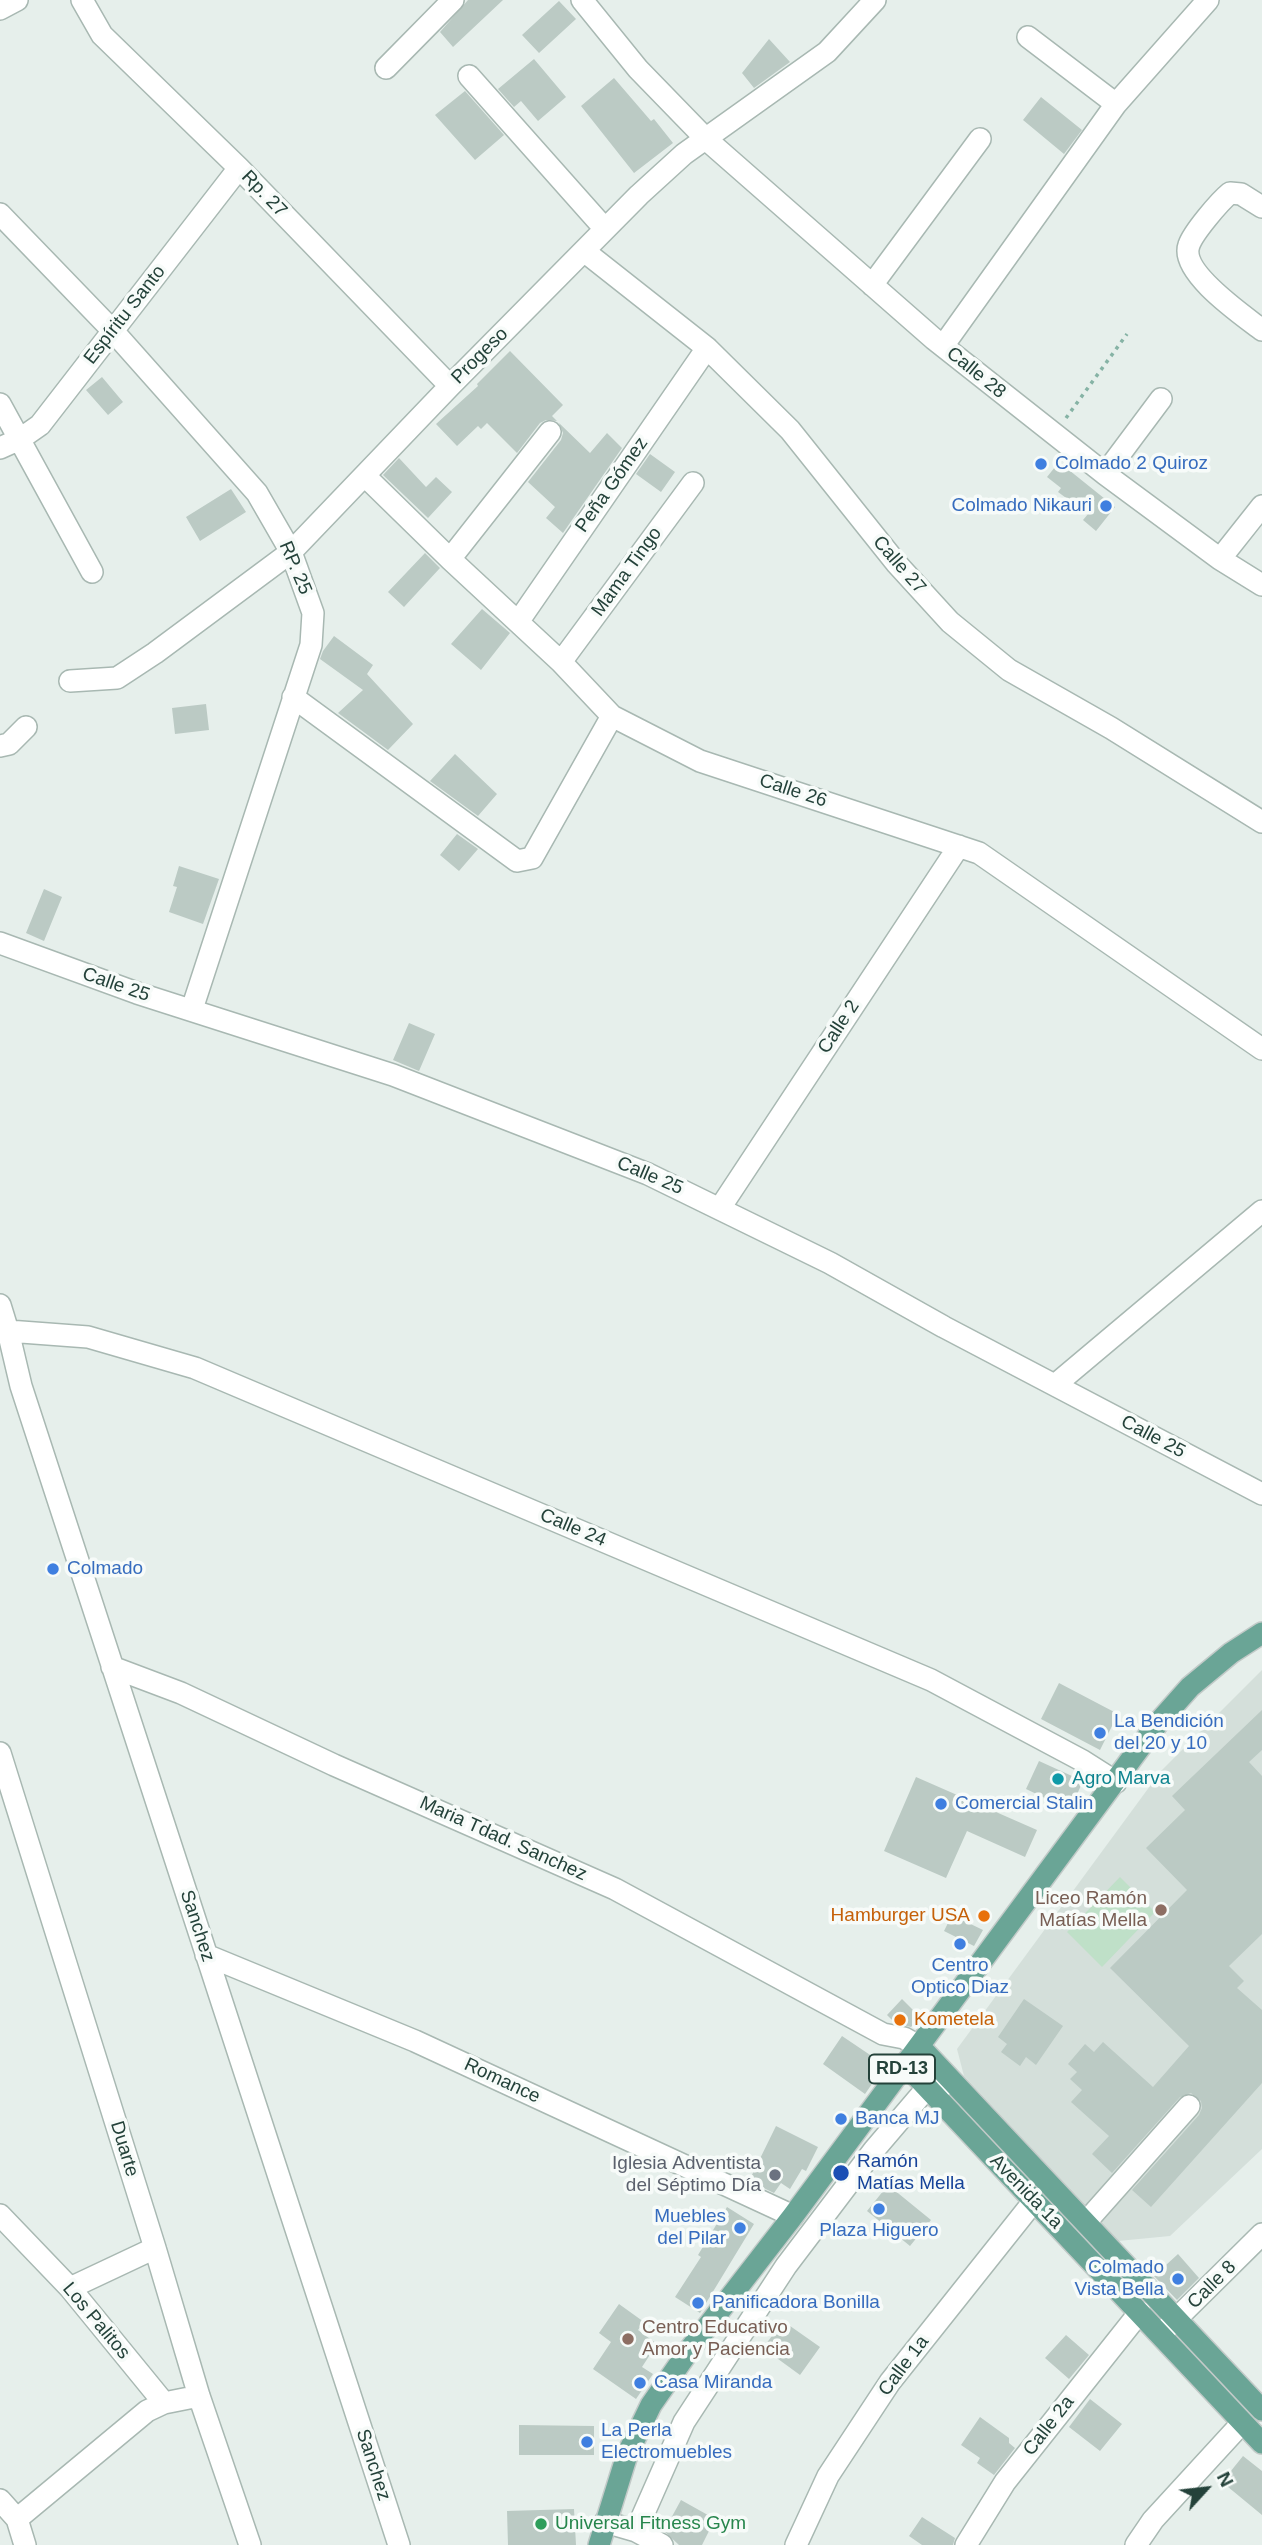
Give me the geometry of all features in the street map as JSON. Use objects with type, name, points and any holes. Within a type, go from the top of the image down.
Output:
[{"type":"main road","name":"RD-13","points":[[598,2545],[627,2455],[651,2405],[690,2349],[920,2047],[1158,1723],[1190,1687],[1231,1653],[1262,1633]]},
{"type":"main road","name":"Avenida 1a","points":[[920,2047],[1262,2410]]},
{"type":"main road","name":"Avenida 1a","points":[[905,2064],[1262,2444]]},
{"type":"street","points":[[0,9],[17,0]]},
{"type":"street","name":"Rp. 27","points":[[82,0],[102,35],[239,167],[450,386]]},
{"type":"street","points":[[386,68],[453,0]]},
{"type":"street","name":"Calle 28","points":[[582,0],[638,69],[707,140],[943,346],[1105,474],[1220,559],[1262,584]]},
{"type":"street","name":"Progeso","points":[[70,681],[117,678],[291,552],[605,229],[684,154],[827,52],[876,0]]},
{"type":"street","points":[[943,346],[1116,104],[1201,2]]},
{"type":"street","points":[[1028,37],[1116,104]]},
{"type":"street","points":[[469,76],[605,229]]},
{"type":"street","points":[[872,285],[980,139]]},
{"type":"street","name":"Espíritu Santo","points":[[0,448],[20,439],[40,425],[239,167]]},
{"type":"street","points":[[1262,207],[1241,194],[1230,193],[1219,202],[1189,245],[1188,255],[1192,265],[1213,291],[1262,330]]},
{"type":"street","name":"RP. 25","points":[[0,214],[113,331],[257,493],[291,552],[313,613],[311,645],[192,1009]]},
{"type":"street","name":"Calle 27","points":[[584,251],[707,348],[790,430],[897,564],[950,622],[1009,670],[1262,822]]},
{"type":"street","name":"Peña Gómez","points":[[518,622],[707,348]]},
{"type":"street","points":[[1105,474],[1161,399]]},
{"type":"street","points":[[0,404],[92,572]]},
{"type":"street","points":[[450,559],[550,432]]},
{"type":"street","name":"Calle 26","points":[[365,476],[561,662],[612,716],[700,761],[979,853],[1262,1049]]},
{"type":"street","name":"Mama Tingo","points":[[561,662],[693,483]]},
{"type":"street","points":[[1220,559],[1262,506]]},
{"type":"street","points":[[293,697],[517,861],[532,858],[612,716]]},
{"type":"street","points":[[0,746],[9,744],[26,727]]},
{"type":"street","name":"Calle 2","points":[[720,1208],[959,846]]},
{"type":"street","name":"Calle 25","points":[[0,943],[137,993],[393,1075],[648,1174],[830,1263],[1262,1494]]},
{"type":"street","points":[[1055,1385],[1262,1211]]},
{"type":"street","name":"Sanchez","points":[[0,1305],[20,1386],[399,2545]]},
{"type":"street","name":"Calle 24","points":[[8,1331],[88,1337],[195,1368],[931,1680],[1083,1760],[1116,1782]]},
{"type":"street","name":"Maria Tdad. Sanchez","points":[[112,1667],[181,1693],[334,1765],[615,1889],[883,2034]]},
{"type":"street","name":"Duarte","points":[[0,1753],[199,2396],[250,2545]]},
{"type":"street","name":"Romance","points":[[206,1955],[415,2041],[793,2216]]},
{"type":"street","points":[[883,2034],[904,2038],[920,2047]]},
{"type":"street","points":[[883,2034],[905,2064]]},
{"type":"street","points":[[636,2531],[684,2422],[786,2266],[874,2150],[927,2088],[955,2083]]},
{"type":"street","points":[[1086,2222],[1189,2106]]},
{"type":"street","name":"Calle 1a","points":[[796,2545],[828,2476],[890,2382],[1034,2201]]},
{"type":"street","name":"Los Palitos","points":[[0,2215],[70,2288],[164,2403]]},
{"type":"street","name":"Calle 8","points":[[1161,2334],[1262,2234]]},
{"type":"street","points":[[70,2288],[155,2248]]},
{"type":"street","name":"Calle 2a","points":[[966,2545],[1005,2482],[1140,2312]]},
{"type":"street","points":[[17,2519],[147,2411],[164,2403],[199,2396]]},
{"type":"street","points":[[1136,2545],[1153,2520],[1242,2423]]},
{"type":"street","points":[[0,2500],[17,2519],[25,2545]]},
{"type":"street","points":[[605,2522],[636,2531],[662,2545]]},
{"type":"path","points":[[1054,435],[1127,334]]},
{"type":"shaded area","name":"Liceo Ramón Matías Mella","points":[[1262,1670],[1262,2149],[1170,2236],[1118,2241],[964,2076],[957,2049],[1161,1771]]},
{"type":"green space","points":[[1120,1877],[1155,1912],[1102,1967],[1067,1932]]},
{"type":"building","points":[[468,0],[503,0],[453,47],[440,32]]},
{"type":"building","points":[[559,1],[576,19],[539,53],[522,35]]},
{"type":"building","points":[[769,39],[790,62],[754,88],[742,73]]},
{"type":"building","points":[[534,59],[566,97],[538,121],[521,101],[514,107],[498,89]]},
{"type":"building","points":[[614,78],[673,143],[634,173],[581,106]]},
{"type":"building","points":[[465,91],[504,135],[475,160],[435,115]]},
{"type":"building","points":[[1041,97],[1082,130],[1064,154],[1023,120]]},
{"type":"building","points":[[510,351],[563,405],[552,416],[557,421],[546,420],[540,423],[517,453],[487,423],[481,429],[478,426],[457,446],[436,424],[478,386]]},
{"type":"building","points":[[102,377],[123,402],[108,415],[86,390]]},
{"type":"building","points":[[559,423],[590,453],[607,433],[622,448],[563,533],[546,518],[555,507],[528,482],[561,440],[563,433]]},
{"type":"building","points":[[650,454],[675,472],[661,492],[636,474]]},
{"type":"building","points":[[399,458],[426,487],[436,477],[452,492],[428,518],[383,475]]},
{"type":"building","points":[[1059,462],[1115,507],[1096,531],[1083,520],[1088,514],[1058,492],[1061,488],[1047,477]]},
{"type":"building","points":[[231,489],[246,512],[200,541],[186,517]]},
{"type":"building","points":[[425,553],[440,568],[404,607],[388,592]]},
{"type":"building","points":[[482,609],[510,633],[481,670],[451,644]]},
{"type":"building","points":[[334,636],[373,665],[367,674],[413,724],[388,750],[338,713],[363,690],[320,659]]},
{"type":"building","points":[[206,704],[209,730],[175,734],[172,708]]},
{"type":"building","points":[[455,754],[497,794],[478,816],[430,781]]},
{"type":"building","points":[[457,834],[478,849],[459,871],[440,855]]},
{"type":"building","points":[[179,866],[219,879],[203,924],[169,912],[177,887],[173,886]]},
{"type":"building","points":[[44,889],[62,897],[44,941],[26,933]]},
{"type":"building","points":[[409,1023],[435,1034],[419,1071],[393,1060]]},
{"type":"building","points":[[1059,1683],[1118,1714],[1100,1750],[1041,1719]]},
{"type":"building","points":[[1262,1710],[1262,1750],[1249,1762],[1262,1776],[1262,1934],[1229,1966],[1244,1981],[1237,1988],[1262,2010],[1262,2083],[1151,2207],[1132,2190],[1199,2115],[1201,2101],[1191,2093],[1180,2097],[1112,2173],[1092,2154],[1109,2136],[1071,2102],[1082,2090],[1070,2079],[1077,2072],[1068,2064],[1085,2044],[1094,2052],[1103,2042],[1153,2087],[1189,2046],[1110,1968],[1187,1890],[1146,1848],[1185,1810],[1172,1796]]},
{"type":"building","points":[[1039,1761],[1083,1781],[1070,1810],[1026,1789]]},
{"type":"building","name":"Comercial Stalin","points":[[916,1777],[1037,1830],[1025,1857],[967,1831],[946,1878],[884,1851]]},
{"type":"building","points":[[952,1915],[983,1930],[974,1946],[944,1931]]},
{"type":"building","points":[[902,1999],[920,2017],[911,2027],[895,2023],[887,2015]]},
{"type":"building","points":[[1024,1999],[1063,2026],[1036,2065],[1026,2057],[1020,2066],[1001,2052],[1007,2044],[998,2037]]},
{"type":"building","points":[[842,2036],[885,2065],[865,2094],[823,2064]]},
{"type":"building","points":[[776,2126],[818,2147],[806,2171],[802,2169],[790,2189],[781,2183],[774,2193],[749,2181]]},
{"type":"building","points":[[888,2185],[931,2220],[910,2246],[867,2211]]},
{"type":"building","points":[[727,2207],[754,2224],[700,2313],[675,2297],[701,2257],[698,2255]]},
{"type":"building","name":"Colmado Vista Bella","points":[[1178,2254],[1199,2278],[1177,2300],[1154,2276]]},
{"type":"building","points":[[619,2304],[644,2322],[638,2330],[657,2344],[642,2367],[653,2374],[636,2399],[593,2369],[611,2342],[599,2333]]},
{"type":"building","points":[[783,2321],[820,2347],[800,2375],[763,2348]]},
{"type":"building","points":[[1066,2335],[1089,2355],[1069,2379],[1045,2358]]},
{"type":"building","points":[[1090,2399],[1122,2424],[1100,2451],[1069,2427]]},
{"type":"building","points":[[980,2417],[1009,2438],[1009,2443],[1015,2448],[994,2475],[977,2463],[980,2458],[961,2445]]},
{"type":"building","points":[[519,2425],[594,2426],[594,2455],[519,2455]]},
{"type":"building","points":[[1243,2456],[1262,2471],[1262,2515],[1222,2482]]},
{"type":"building","points":[[681,2500],[715,2519],[702,2545],[679,2545],[664,2531]]},
{"type":"building","name":"Universal Fitness Gym","points":[[574,2509],[576,2545],[508,2545],[507,2511]]},
{"type":"building","points":[[922,2517],[955,2538],[953,2545],[922,2545],[909,2536]]},
{"type":"place","name":"Colmado 2 Quiroz","points":[[1041,464]]},
{"type":"place","name":"Colmado Nikauri","points":[[1106,506]]},
{"type":"place","name":"Colmado","points":[[53,1569]]},
{"type":"place","name":"La Bendición del 20 y 10","points":[[1100,1733]]},
{"type":"place","name":"Agro Marva","points":[[1058,1779]]},
{"type":"place","name":"Comercial Stalin","points":[[941,1804]]},
{"type":"place","name":"Liceo Ramón Matías Mella","points":[[1161,1910]]},
{"type":"place","name":"Hamburger USA","points":[[984,1916]]},
{"type":"place","name":"Centro Optico Diaz","points":[[960,1944]]},
{"type":"place","name":"Kometela","points":[[900,2020]]},
{"type":"place","name":"Banca MJ","points":[[841,2119]]},
{"type":"place","name":"Ramón Matías Mella","points":[[841,2173]]},
{"type":"place","name":"Iglesia Adventista del Séptimo Día","points":[[775,2175]]},
{"type":"place","name":"Plaza Higuero","points":[[879,2209]]},
{"type":"place","name":"Muebles del Pilar","points":[[740,2228]]},
{"type":"place","name":"Colmado Vista Bella","points":[[1178,2279]]},
{"type":"place","name":"Panificadora Bonilla","points":[[698,2303]]},
{"type":"place","name":"Centro Educativo Amor y Paciencia","points":[[628,2339]]},
{"type":"place","name":"Casa Miranda","points":[[640,2383]]},
{"type":"place","name":"La Perla Electromuebles","points":[[587,2442]]},
{"type":"place","name":"Universal Fitness Gym","points":[[541,2524]]}]
